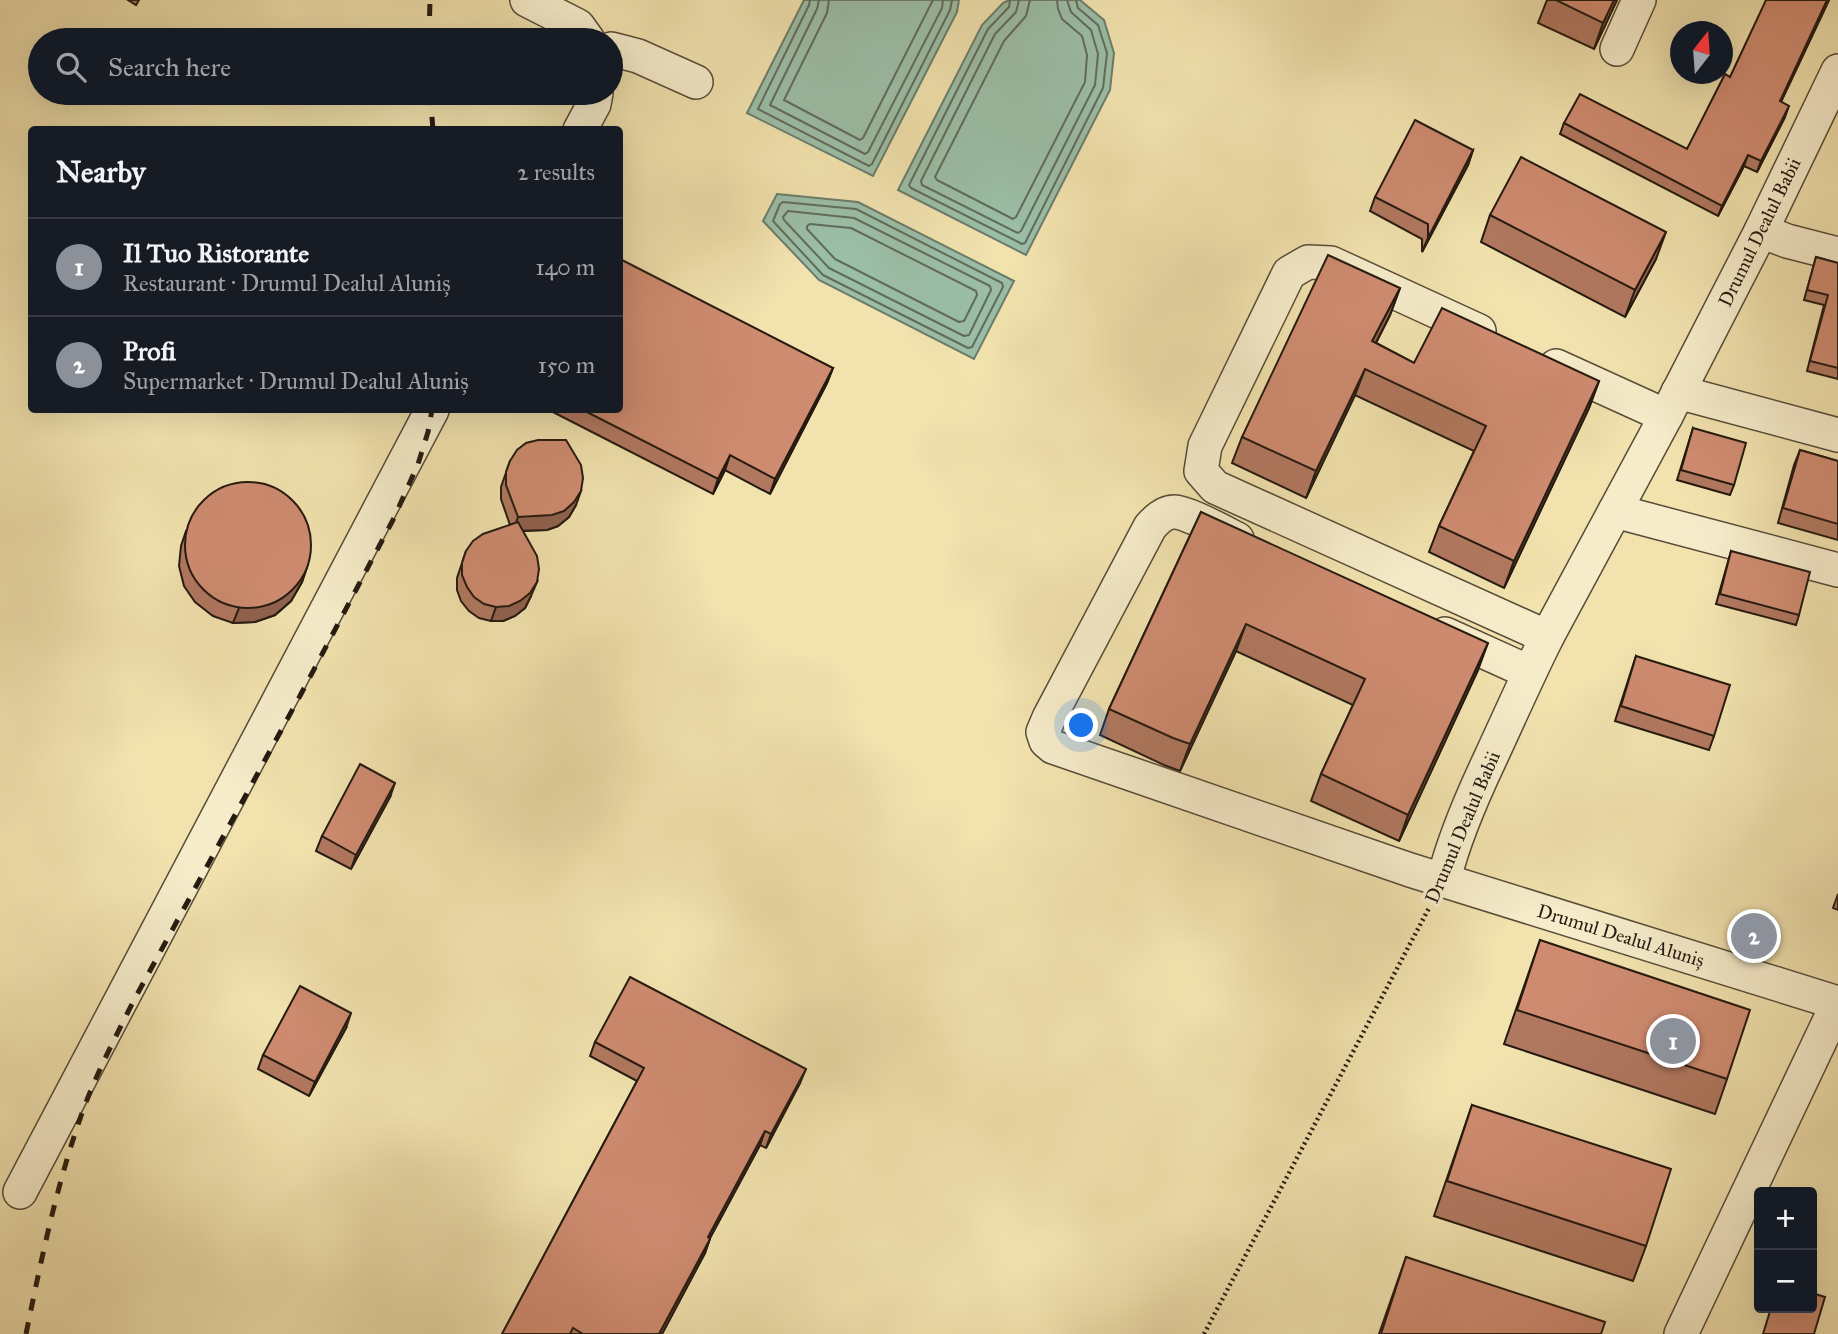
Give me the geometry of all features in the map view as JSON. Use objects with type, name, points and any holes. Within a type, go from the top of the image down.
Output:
[{"type":"street","points":[[527,0],[579,28]]},
{"type":"street","points":[[1617,49],[1639,0]]},
{"type":"street","points":[[623,52],[696,82]]},
{"type":"street","name":"Drumul Dealul Babii","points":[[1444,879],[1474,794],[1547,636],[1761,232],[1838,71]]},
{"type":"street","points":[[582,126],[593,105]]},
{"type":"street","points":[[1761,232],[1838,254]]},
{"type":"street","points":[[1547,636],[1215,487],[1201,471],[1205,446],[1289,273],[1308,262],[1331,263],[1517,348],[1672,404],[1838,435]]},
{"type":"street","points":[[20,1192],[430,413]]},
{"type":"street","points":[[1615,511],[1838,570]]},
{"type":"street","name":"Drumul Dealul Aluniș","points":[[1262,550],[1186,515],[1173,512],[1158,517],[1150,527],[1049,718],[1043,732],[1046,741],[1053,747],[1410,870],[1838,1003],[1681,1334]]},
{"type":"street","points":[[1415,620],[1529,673]]},
{"type":"path","name":"Drumul Dealul Babii","points":[[1204,1334],[1444,879]]},
{"type":"water","points":[[804,0],[959,0],[957,12],[873,176],[747,113]]},
{"type":"water","points":[[1009,0],[1080,0],[1104,20],[1114,53],[1110,90],[1026,255],[898,190],[982,25]]},
{"type":"water","points":[[777,194],[858,202],[1014,281],[974,359],[819,280],[763,221]]},
{"type":"building","points":[[1556,0],[1614,0],[1603,23]]},
{"type":"building","points":[[1766,0],[1827,0],[1780,101],[1789,106],[1761,161],[1748,155],[1722,206],[1564,123],[1580,94],[1687,149],[1720,84],[1733,84],[1733,71]]},
{"type":"building","points":[[1415,120],[1473,150],[1428,238],[1428,224],[1375,197]]},
{"type":"building","points":[[1521,157],[1666,232],[1635,290],[1490,215]]},
{"type":"building","points":[[1328,255],[1400,288],[1372,341],[1414,363],[1442,308],[1599,381],[1514,561],[1439,526],[1486,426],[1365,369],[1316,471],[1242,437]]},
{"type":"building","points":[[1816,257],[1838,263],[1838,368],[1810,361],[1828,295],[1807,290]]},
{"type":"building","points":[[623,261],[833,368],[775,479],[730,455],[718,479],[589,413],[623,413]]},
{"type":"building","points":[[1693,428],[1746,443],[1734,485],[1681,470]]},
{"type":"building","points":[[566,440],[581,465],[581,491],[564,511],[552,515],[518,517],[506,485],[506,472],[517,450],[526,443]]},
{"type":"building","points":[[1800,450],[1838,461],[1838,524],[1783,508]]},
{"type":"building","points":[[248,482],[272,487],[292,501],[306,521],[311,545],[306,569],[292,589],[272,603],[248,608],[224,603],[204,589],[190,569],[185,545],[190,521],[204,501],[224,487]]},
{"type":"building","points":[[1201,512],[1488,643],[1408,815],[1321,774],[1365,679],[1246,624],[1190,744],[1109,709]]},
{"type":"building","points":[[518,522],[537,556],[537,582],[530,593],[509,606],[484,604],[474,597],[462,575],[466,551],[473,541],[483,534]]},
{"type":"building","points":[[1731,551],[1810,572],[1799,615],[1720,594]]},
{"type":"building","points":[[1636,656],[1730,685],[1714,736],[1621,706]]},
{"type":"building","points":[[360,764],[395,783],[356,855],[322,836]]},
{"type":"building","points":[[1540,940],[1750,1010],[1727,1079],[1517,1010]]},
{"type":"building","points":[[630,977],[806,1069],[771,1134],[765,1131],[659,1334],[583,1334],[573,1328],[570,1334],[502,1334],[644,1068],[595,1042]]},
{"type":"building","points":[[300,986],[351,1013],[315,1082],[263,1055]]},
{"type":"building","points":[[1472,1105],[1671,1169],[1646,1246],[1447,1181]]},
{"type":"building","points":[[1406,1257],[1605,1322],[1601,1334],[1381,1334]]},
{"type":"building","points":[[1817,1295],[1825,1297],[1814,1334],[1763,1334],[1769,1313],[1817,1313]]},
{"type":"railway","points":[[429,28],[430,0]]},
{"type":"railway","points":[[431,105],[433,126]]},
{"type":"railway","points":[[26,1334],[64,1170],[81,1116],[99,1072],[134,1000],[394,518],[418,464],[431,413]]},
{"type":"place","name":"Profi","points":[[1754,936]]},
{"type":"place","name":"Il Tuo Ristorante","points":[[1673,1041]]}]
